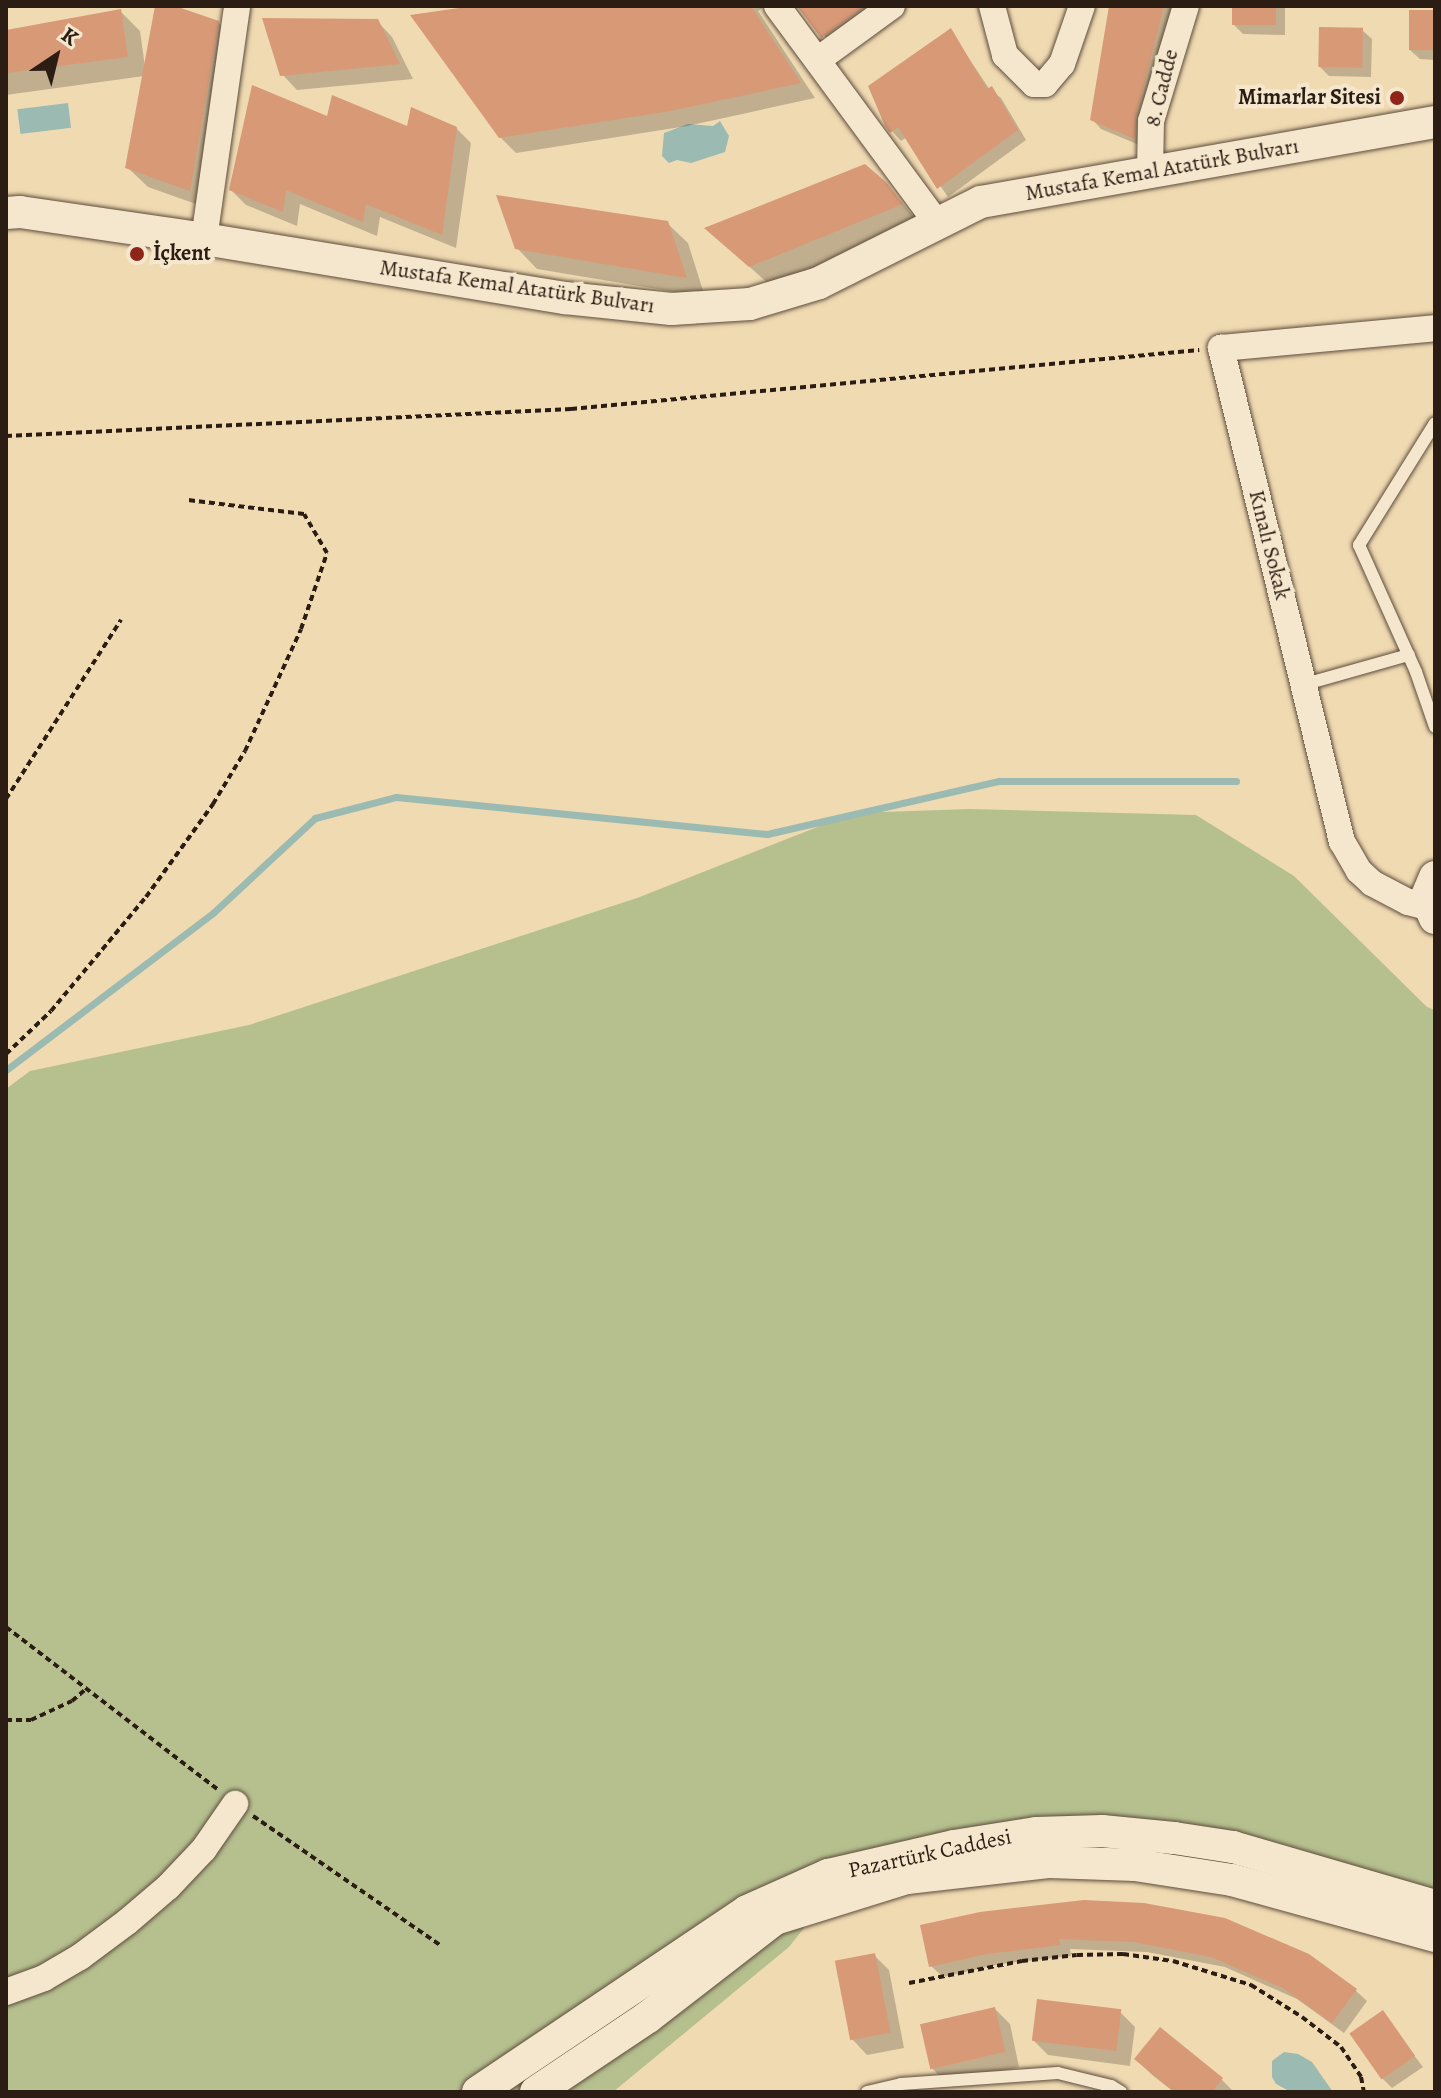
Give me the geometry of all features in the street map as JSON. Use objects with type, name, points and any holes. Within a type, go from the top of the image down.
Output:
[{"type":"street","points":[[204,239],[237,6]]},
{"type":"street","points":[[777,6],[819,59],[936,222]]},
{"type":"street","points":[[819,59],[892,6]]},
{"type":"street","points":[[992,6],[1005,55],[1034,84],[1045,84],[1062,64],[1082,6]]},
{"type":"street","name":"8. Cadde","points":[[1150,172],[1151,121],[1186,6]]},
{"type":"street","name":"Mustafa Kemal Atatürk Bulvarı","points":[[6,213],[20,212],[204,239],[565,298],[671,309],[750,304],[819,283],[981,202],[1435,122]]},
{"type":"street","points":[[1221,348],[1435,328]]},
{"type":"street","name":"Kınalı Sokak","points":[[1221,348],[1342,842],[1350,859],[1372,883],[1408,902],[1432,901]]},
{"type":"street","points":[[6,1992],[44,1978],[80,1957],[127,1922],[204,1849],[235,1804]]},
{"type":"street","name":"Pazartürk Caddesi","points":[[478,2092],[747,1911],[828,1875],[954,1846],[1036,1833],[1102,1831],[1174,1838],[1233,1847],[1435,1906]]},
{"type":"street","name":"Pazartürk Caddesi","points":[[536,2092],[648,2017],[775,1919],[907,1878],[1050,1862],[1135,1865],[1232,1880],[1435,1936]]},
{"type":"lane","points":[[1435,423],[1359,545],[1409,655],[1435,727]]},
{"type":"lane","points":[[1302,685],[1409,655]]},
{"type":"lane","points":[[867,2092],[901,2084],[1058,2073],[1111,2086],[1121,2092]]},
{"type":"path","points":[[6,436],[571,409],[1221,348]]},
{"type":"path","points":[[6,1054],[51,1011],[146,897],[213,804],[245,751],[301,629],[327,553],[304,514],[188,500]]},
{"type":"path","points":[[6,799],[121,620]]},
{"type":"path","points":[[6,1720],[31,1720],[72,1701],[86,1689]]},
{"type":"path","points":[[909,1983],[1011,1963],[1077,1955],[1123,1954],[1173,1961],[1251,1985],[1302,2017],[1341,2047],[1361,2077],[1364,2092]]},
{"type":"green space","points":[[970,809],[1196,815],[1294,876],[1427,1007],[1435,1010],[1435,1908],[1014,1849],[826,1900],[789,1947],[613,2092],[6,2092],[6,1089],[30,1071],[249,1025],[637,898],[853,813]]},
{"type":"water","points":[[68,103],[71,128],[20,134],[17,109]]},
{"type":"water","points":[[720,121],[729,136],[725,152],[691,163],[677,160],[669,163],[662,156],[664,133],[688,124],[713,126]]},
{"type":"water","points":[[1284,2052],[1298,2054],[1312,2062],[1333,2092],[1291,2092],[1276,2084],[1272,2077],[1272,2061]]},
{"type":"building","points":[[155,6],[175,6],[219,21],[190,191],[125,168]]},
{"type":"building","points":[[473,6],[751,6],[801,83],[670,111],[499,138],[410,15]]},
{"type":"building","points":[[797,6],[865,6],[821,38]]},
{"type":"building","points":[[1109,6],[1164,6],[1136,117],[1135,139],[1090,120]]},
{"type":"building","points":[[1232,6],[1276,6],[1276,25],[1232,25]]},
{"type":"building","points":[[121,9],[128,57],[6,73],[6,30]]},
{"type":"building","points":[[1409,10],[1435,10],[1435,50],[1409,50]]},
{"type":"building","points":[[262,18],[378,19],[400,64],[280,76]]},
{"type":"building","points":[[1319,27],[1363,28],[1362,68],[1318,67]]},
{"type":"building","points":[[951,28],[987,89],[992,86],[1018,130],[937,189],[898,127],[890,133],[885,126],[868,86]]},
{"type":"building","points":[[252,85],[327,116],[332,95],[407,126],[411,107],[457,127],[442,235],[366,204],[363,222],[286,190],[283,212],[229,190]]},
{"type":"building","points":[[865,164],[887,183],[903,204],[749,267],[704,228]]},
{"type":"building","points":[[496,195],[668,221],[687,278],[515,249]]},
{"type":"building","points":[[1084,1900],[1144,1903],[1225,1918],[1309,1954],[1357,1989],[1332,2023],[1283,1988],[1211,1957],[1134,1942],[1059,1939],[1060,1945],[987,1954],[929,1967],[920,1925],[980,1912]]},
{"type":"building","points":[[875,1953],[890,2033],[850,2040],[835,1961]]},
{"type":"building","points":[[1037,1999],[1121,2009],[1116,2051],[1032,2041]]},
{"type":"building","points":[[995,2007],[1005,2052],[930,2069],[920,2024]]},
{"type":"building","points":[[1383,2010],[1415,2056],[1382,2079],[1349,2034]]},
{"type":"building","points":[[1160,2027],[1223,2078],[1212,2092],[1174,2092],[1134,2059]]},
{"type":"waterway","points":[[6,1070],[214,912],[315,818],[396,797],[767,834],[999,781],[1236,781]]},
{"type":"place","name":"Mimarlar Sitesi","points":[[1397,98]]},
{"type":"place","name":"İçkent","points":[[137,254]]}]
